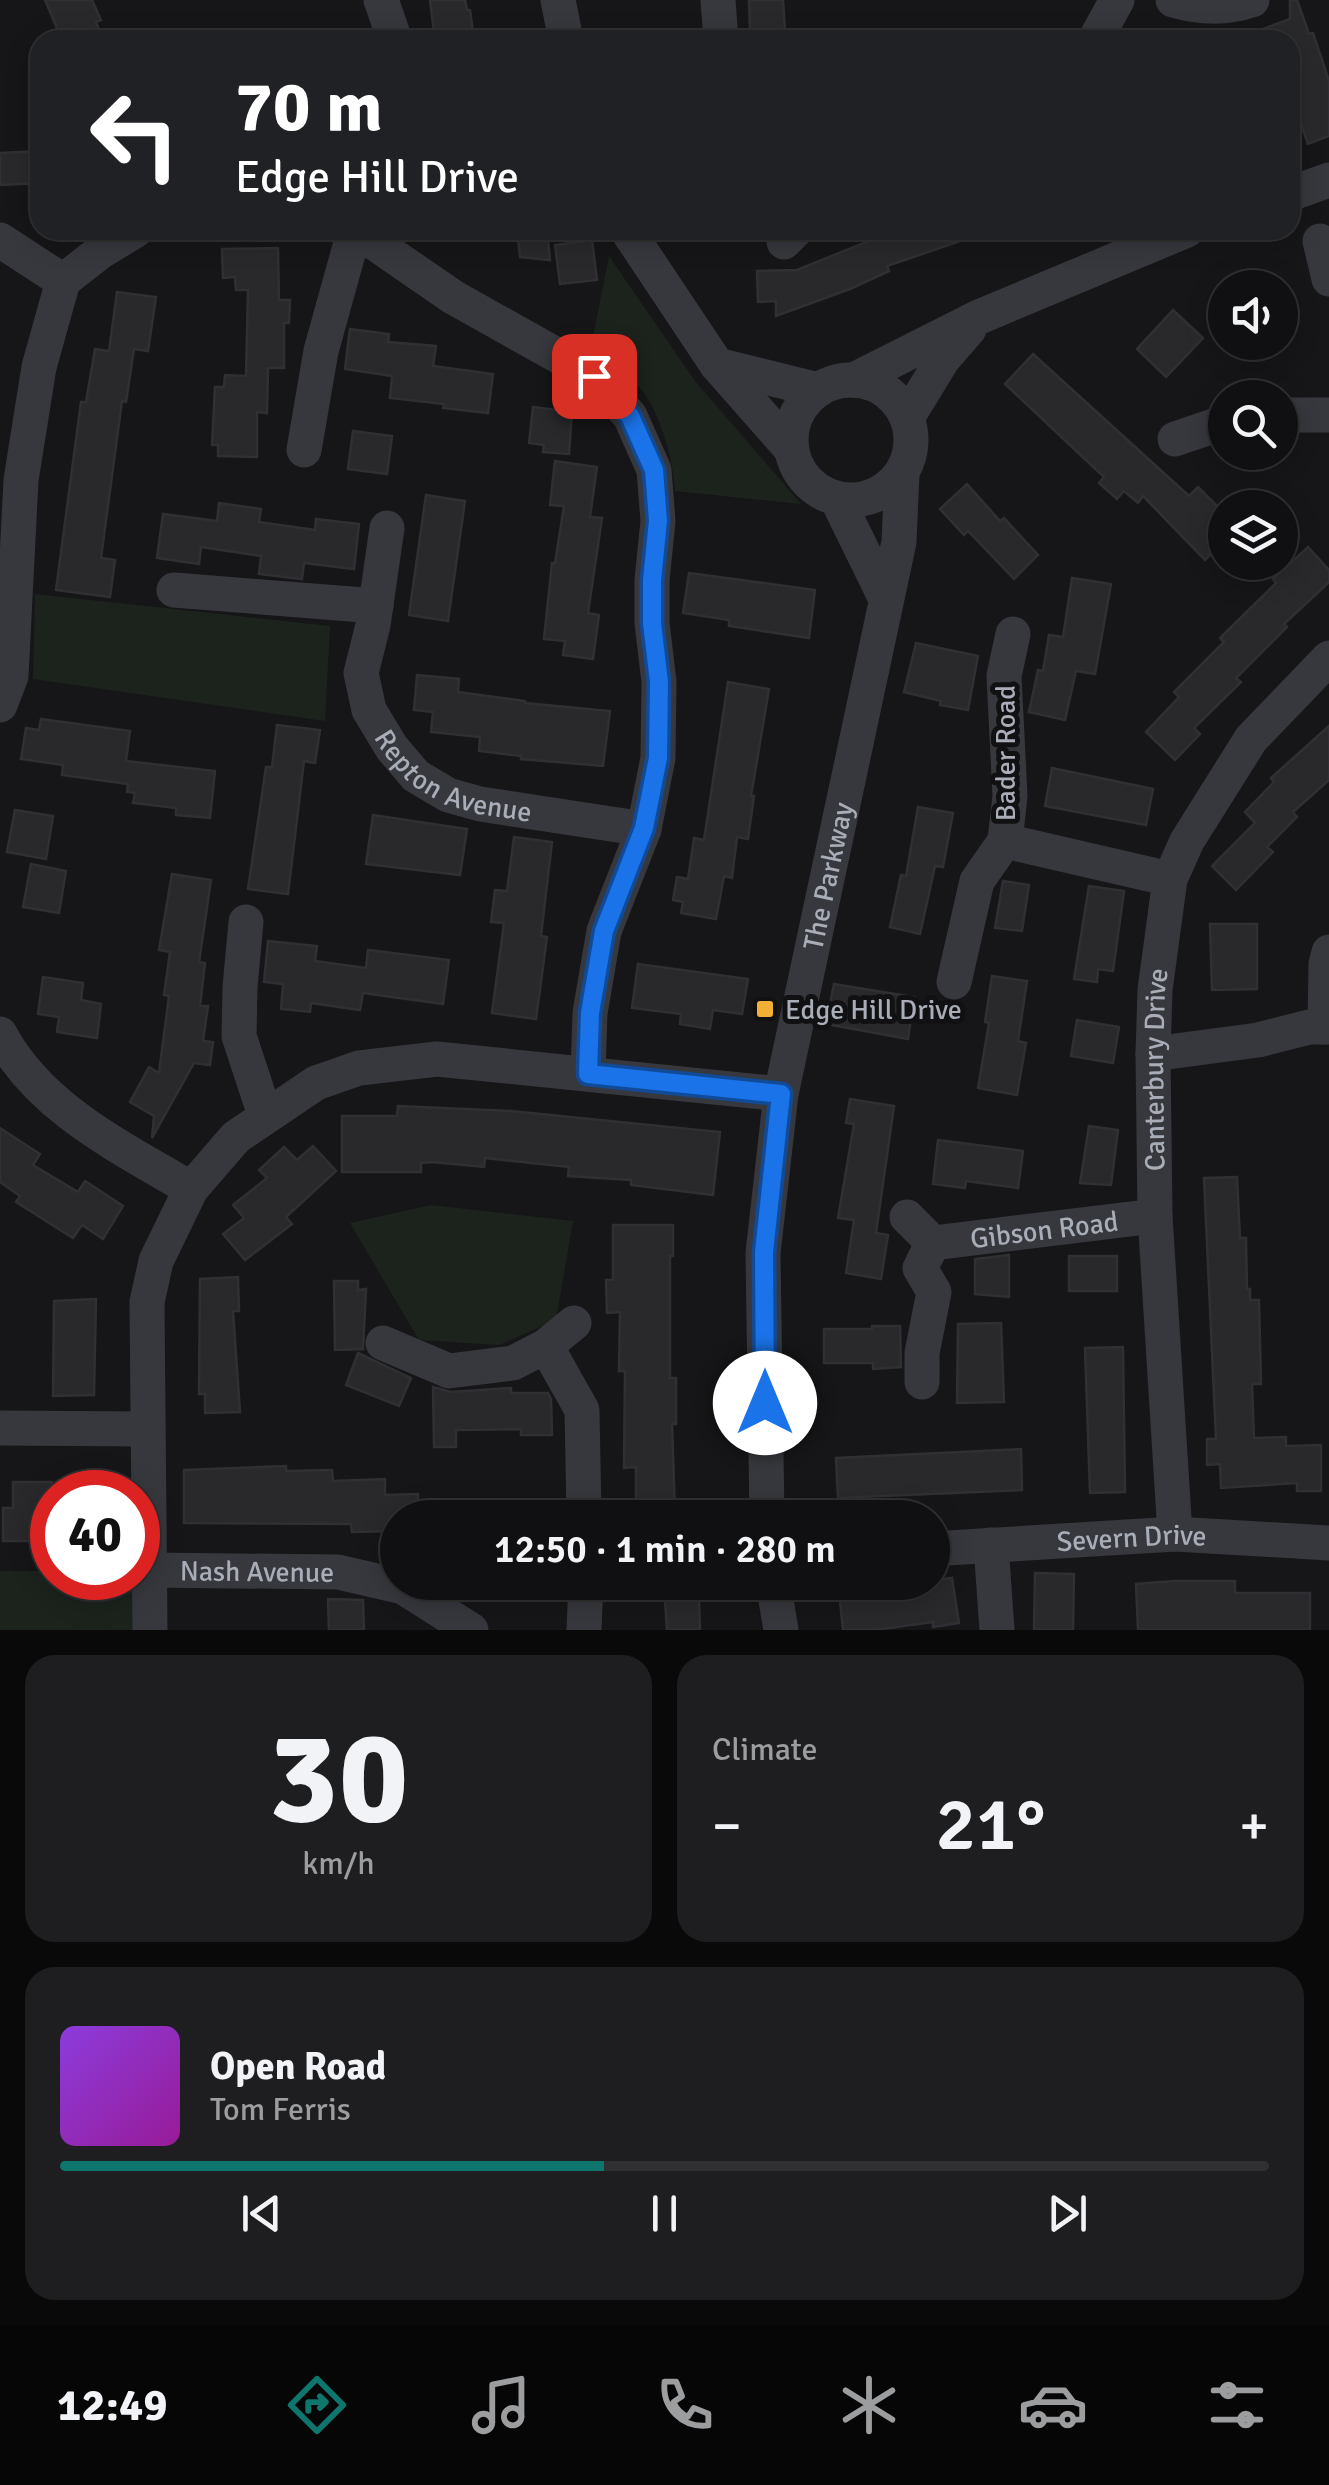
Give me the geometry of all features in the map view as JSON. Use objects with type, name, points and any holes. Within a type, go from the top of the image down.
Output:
[{"type":"street","points":[[380,0],[390,30]]},
{"type":"street","points":[[558,0],[564,30]]},
{"type":"street","points":[[718,0],[720,30]]},
{"type":"street","points":[[1101,30],[1117,0]]},
{"type":"street","points":[[1173,0],[1212,24],[1237,5],[1252,0]]},
{"type":"street","points":[[1300,190],[1329,180]]},
{"type":"street","points":[[0,240],[63,281]]},
{"type":"street","points":[[0,705],[11,676],[8,572],[39,367],[63,281],[120,240]]},
{"type":"street","points":[[304,450],[321,352],[355,240]]},
{"type":"street","points":[[369,240],[453,297],[594,376],[630,416],[654,470],[658,521],[652,623],[659,682],[658,758],[644,828],[604,931],[590,1013],[588,1074]]},
{"type":"street","points":[[634,240],[717,366],[792,448],[802,475],[812,486],[837,499],[874,496],[902,472],[909,455],[907,418],[894,399],[876,386],[854,380]]},
{"type":"street","points":[[792,448],[796,416],[818,390],[835,382],[854,380],[980,317],[1163,240]]},
{"type":"street","points":[[1320,241],[1329,280]]},
{"type":"street","points":[[907,418],[943,360],[980,317]]},
{"type":"street","points":[[717,366],[818,390]]},
{"type":"street","points":[[1298,415],[1329,414]]},
{"type":"street","points":[[1175,439],[1208,428]]},
{"type":"street","name":"The Parkway","points":[[767,1500],[764,1252],[781,1094],[899,542],[902,472]]},
{"type":"street","points":[[837,499],[885,596]]},
{"type":"street","name":"Repton Avenue","points":[[387,528],[361,673],[369,710],[392,748],[416,776],[448,795],[480,804],[644,828]]},
{"type":"street","points":[[174,590],[374,616]]},
{"type":"street","name":"Bader Road","points":[[954,982],[976,881],[1005,842],[1010,796],[1004,676],[1013,634]]},
{"type":"street","name":"Canterbury Drive","points":[[1175,1534],[1155,1216],[1153,1054],[1155,990],[1170,878],[1187,841],[1252,739],[1329,658]]},
{"type":"street","points":[[1005,842],[1170,878]]},
{"type":"street","points":[[246,922],[239,1036],[265,1115]]},
{"type":"street","points":[[1153,1054],[1327,1027],[1329,952]]},
{"type":"street","points":[[0,1034],[14,1061],[13,1080],[190,1189]]},
{"type":"street","points":[[147,1470],[147,1302],[156,1261],[190,1189],[236,1138],[316,1083],[360,1068],[437,1060],[781,1094]]},
{"type":"street","name":"Gibson Road","points":[[907,1217],[922,1264],[1155,1216]]},
{"type":"street","points":[[922,1264],[934,1292],[922,1353],[922,1382]]},
{"type":"street","points":[[383,1343],[449,1371],[513,1362],[546,1346],[574,1324]]},
{"type":"street","points":[[546,1346],[582,1410],[584,1500]]},
{"type":"street","points":[[0,1428],[146,1429]]},
{"type":"street","name":"Severn Drive","points":[[950,1548],[1175,1534],[1329,1543]]},
{"type":"street","points":[[991,1545],[997,1630]]},
{"type":"street","name":"Nash Avenue","points":[[160,1570],[338,1572],[402,1587],[472,1630]]},
{"type":"street","points":[[150,1600],[150,1630]]},
{"type":"street","points":[[584,1630],[586,1600]]},
{"type":"street","points":[[776,1600],[782,1630]]},
{"type":"shaded area","points":[[609,256],[695,381],[801,504],[675,491],[664,436],[646,395],[627,378],[589,357]]},
{"type":"shaded area","points":[[35,594],[330,626],[325,721],[33,679]]},
{"type":"shaded area","points":[[431,1205],[573,1221],[556,1320],[499,1345],[419,1340],[350,1223]]},
{"type":"shaded area","points":[[0,1571],[30,1571],[30,1600],[133,1600],[133,1630],[0,1630]]},
{"type":"building","points":[[45,0],[92,0],[101,20],[96,22],[99,30],[58,30]]},
{"type":"building","points":[[430,0],[465,0],[473,30],[434,30]]},
{"type":"building","points":[[749,0],[783,0],[785,30],[750,30]]},
{"type":"building","points":[[1290,0],[1297,0],[1329,81],[1329,136],[1308,144],[1300,121],[1300,30],[1260,30],[1290,19]]},
{"type":"building","points":[[30,152],[30,184],[0,185],[0,153]]},
{"type":"building","points":[[518,240],[548,240],[550,260],[520,257]]},
{"type":"building","points":[[592,240],[597,280],[560,284],[555,245]]},
{"type":"building","points":[[871,240],[963,240],[887,266],[889,271],[850,289],[776,316],[776,301],[758,302],[757,271],[797,270]]},
{"type":"building","points":[[278,248],[279,300],[290,300],[289,323],[284,323],[284,368],[268,368],[267,413],[257,412],[257,457],[218,456],[218,445],[212,445],[215,387],[224,387],[225,375],[246,376],[248,290],[236,290],[235,277],[223,278],[222,249]]},
{"type":"building","points":[[117,292],[156,297],[148,351],[134,349],[126,402],[122,401],[101,558],[115,560],[110,597],[56,590],[81,402],[86,402],[95,349],[109,351]]},
{"type":"building","points":[[1173,310],[1203,338],[1166,377],[1137,349]]},
{"type":"building","points":[[350,329],[389,334],[388,342],[436,346],[433,366],[493,374],[488,413],[390,398],[392,376],[345,369]]},
{"type":"building","points":[[1033,354],[1189,496],[1198,487],[1208,497],[1208,557],[1205,560],[1143,496],[1138,503],[1124,491],[1117,499],[1099,483],[1104,477],[1005,384]]},
{"type":"building","points":[[533,407],[572,412],[569,454],[543,452],[544,445],[529,443]]},
{"type":"building","points":[[353,431],[392,436],[387,474],[348,469]]},
{"type":"building","points":[[555,461],[597,467],[590,517],[602,518],[588,613],[599,615],[593,659],[563,655],[565,641],[544,639],[552,563],[564,506],[550,505]]},
{"type":"building","points":[[967,484],[1038,555],[1014,579],[968,531],[964,535],[940,509]]},
{"type":"building","points":[[426,495],[465,501],[448,621],[409,615]]},
{"type":"building","points":[[219,503],[261,509],[259,522],[315,530],[316,519],[359,524],[354,569],[304,563],[302,579],[259,574],[261,556],[201,547],[199,564],[157,558],[163,514],[217,521]]},
{"type":"building","points":[[1308,547],[1329,570],[1329,582],[1284,624],[1287,627],[1236,678],[1241,682],[1194,728],[1200,734],[1175,760],[1146,732],[1179,697],[1174,692],[1224,642],[1220,638],[1276,583],[1274,580],[1298,580],[1298,556]]},
{"type":"building","points":[[689,573],[815,590],[809,638],[729,626],[729,620],[683,613]]},
{"type":"building","points":[[1072,578],[1111,584],[1095,674],[1076,671],[1065,720],[1029,712],[1038,670],[1043,671],[1049,635],[1063,637]]},
{"type":"building","points":[[916,643],[978,656],[968,710],[904,692]]},
{"type":"building","points":[[417,675],[459,679],[458,692],[610,711],[603,766],[479,751],[480,737],[431,732],[433,712],[414,710]]},
{"type":"building","points":[[728,682],[769,689],[748,839],[737,837],[732,878],[724,876],[716,919],[681,913],[683,902],[673,900],[677,877],[688,879],[694,838],[704,840]]},
{"type":"building","points":[[41,719],[130,731],[126,761],[215,771],[210,818],[176,815],[176,808],[133,803],[135,793],[127,792],[128,784],[62,775],[63,765],[21,759],[26,728],[39,730]]},
{"type":"building","points":[[277,725],[320,730],[315,763],[304,761],[288,894],[248,889],[266,767],[272,767]]},
{"type":"building","points":[[1329,726],[1329,780],[1293,812],[1297,817],[1267,847],[1273,852],[1236,890],[1212,866],[1255,823],[1245,812],[1274,782],[1271,778]]},
{"type":"building","points":[[1052,768],[1153,789],[1146,825],[1045,806]]},
{"type":"building","points":[[918,807],[953,813],[943,867],[935,866],[920,934],[890,927],[901,875],[906,876]]},
{"type":"building","points":[[15,810],[53,816],[46,859],[7,852]]},
{"type":"building","points":[[373,815],[467,829],[460,875],[366,864]]},
{"type":"building","points":[[514,837],[552,842],[541,936],[547,937],[536,1019],[492,1013],[504,923],[491,922],[495,890],[507,891]]},
{"type":"building","points":[[31,864],[66,871],[59,913],[23,907]]},
{"type":"building","points":[[172,874],[211,880],[199,962],[205,963],[200,1006],[208,1006],[203,1041],[213,1042],[210,1065],[194,1063],[152,1138],[154,1116],[130,1102],[149,1067],[159,1073],[170,952],[159,950]]},
{"type":"building","points":[[1003,881],[1029,885],[1022,931],[995,928]]},
{"type":"building","points":[[1089,886],[1124,891],[1113,971],[1098,969],[1097,982],[1074,979]]},
{"type":"building","points":[[1210,924],[1257,924],[1257,989],[1212,990]]},
{"type":"building","points":[[268,941],[317,946],[315,961],[366,968],[368,950],[449,960],[443,1004],[363,993],[360,1010],[311,1003],[310,1012],[281,1009],[283,984],[264,982]]},
{"type":"building","points":[[638,964],[748,979],[742,1014],[713,1010],[710,1029],[680,1024],[681,1014],[632,1008]]},
{"type":"building","points":[[992,976],[1027,981],[1018,1041],[1026,1043],[1017,1095],[978,1088]]},
{"type":"building","points":[[43,977],[83,983],[81,1000],[101,1004],[97,1038],[57,1032],[59,1017],[38,1014]]},
{"type":"building","points":[[834,984],[914,997],[908,1039],[826,1024]]},
{"type":"building","points":[[1077,1020],[1119,1027],[1113,1063],[1071,1056]]},
{"type":"building","points":[[850,1099],[894,1106],[876,1233],[888,1235],[881,1279],[846,1273],[854,1220],[838,1218],[854,1124],[846,1123]]},
{"type":"building","points":[[398,1106],[511,1111],[720,1132],[713,1195],[631,1185],[631,1180],[568,1176],[569,1167],[485,1158],[484,1167],[432,1162],[421,1163],[421,1172],[342,1172],[342,1116],[397,1116]]},
{"type":"building","points":[[1089,1126],[1118,1130],[1111,1185],[1080,1183]]},
{"type":"building","points":[[0,1128],[40,1154],[33,1165],[78,1192],[85,1181],[123,1206],[103,1239],[82,1225],[73,1238],[16,1202],[20,1196],[0,1182]]},
{"type":"building","points":[[938,1140],[1023,1151],[1018,1188],[966,1181],[965,1188],[933,1184]]},
{"type":"building","points":[[313,1146],[336,1171],[286,1217],[292,1224],[245,1260],[223,1234],[244,1218],[233,1205],[267,1178],[259,1170],[284,1147],[297,1160]]},
{"type":"building","points":[[1237,1177],[1240,1238],[1246,1238],[1247,1289],[1250,1300],[1259,1300],[1261,1384],[1252,1384],[1254,1438],[1286,1437],[1286,1446],[1321,1445],[1321,1491],[1297,1491],[1297,1483],[1221,1488],[1220,1464],[1207,1465],[1207,1439],[1216,1439],[1204,1178]]},
{"type":"building","points":[[613,1225],[673,1225],[670,1378],[676,1378],[676,1424],[672,1424],[675,1500],[636,1500],[636,1467],[624,1468],[625,1371],[619,1371],[620,1312],[607,1313],[606,1280],[613,1280]]},
{"type":"building","points":[[1009,1255],[1009,1297],[975,1294],[975,1259]]},
{"type":"building","points":[[1069,1256],[1117,1256],[1117,1291],[1069,1291]]},
{"type":"building","points":[[238,1277],[239,1311],[233,1311],[240,1412],[205,1413],[205,1394],[199,1394],[200,1279]]},
{"type":"building","points":[[334,1281],[358,1281],[358,1290],[366,1289],[363,1349],[335,1350]]},
{"type":"building","points":[[96,1299],[94,1395],[53,1396],[54,1301]]},
{"type":"building","points":[[1001,1323],[1004,1402],[957,1403],[958,1324]]},
{"type":"building","points":[[900,1326],[901,1367],[873,1369],[873,1363],[824,1363],[824,1329]]},
{"type":"building","points":[[1123,1347],[1125,1492],[1090,1493],[1085,1348]]},
{"type":"building","points":[[358,1353],[411,1378],[399,1406],[346,1385]]},
{"type":"building","points":[[433,1387],[451,1392],[511,1388],[511,1393],[548,1393],[552,1435],[521,1435],[521,1429],[456,1430],[456,1447],[434,1447]]},
{"type":"building","points":[[1021,1449],[1022,1490],[838,1498],[836,1458]]},
{"type":"building","points":[[286,1466],[286,1471],[332,1470],[333,1481],[385,1479],[385,1495],[418,1494],[418,1500],[380,1500],[380,1531],[352,1532],[351,1524],[184,1523],[184,1470]]},
{"type":"building","points":[[13,1482],[30,1482],[30,1541],[3,1541],[3,1508],[13,1508]]},
{"type":"building","points":[[1035,1573],[1074,1574],[1073,1630],[1034,1630]]},
{"type":"building","points":[[950,1578],[959,1623],[843,1630],[840,1600],[950,1600]]},
{"type":"building","points":[[1235,1581],[1235,1593],[1310,1593],[1310,1630],[1138,1630],[1136,1584]]},
{"type":"building","points":[[328,1599],[363,1600],[364,1630],[329,1630]]},
{"type":"building","points":[[699,1600],[700,1630],[667,1630],[665,1601]]},
{"type":"place","name":"Edge Hill Drive","points":[[765,1009]]},
{"type":"route","points":[[594,376],[630,416],[654,470],[658,521],[652,623],[659,682],[658,758],[644,828],[604,931],[590,1013],[588,1074],[781,1094],[764,1252],[765,1403]]}]
